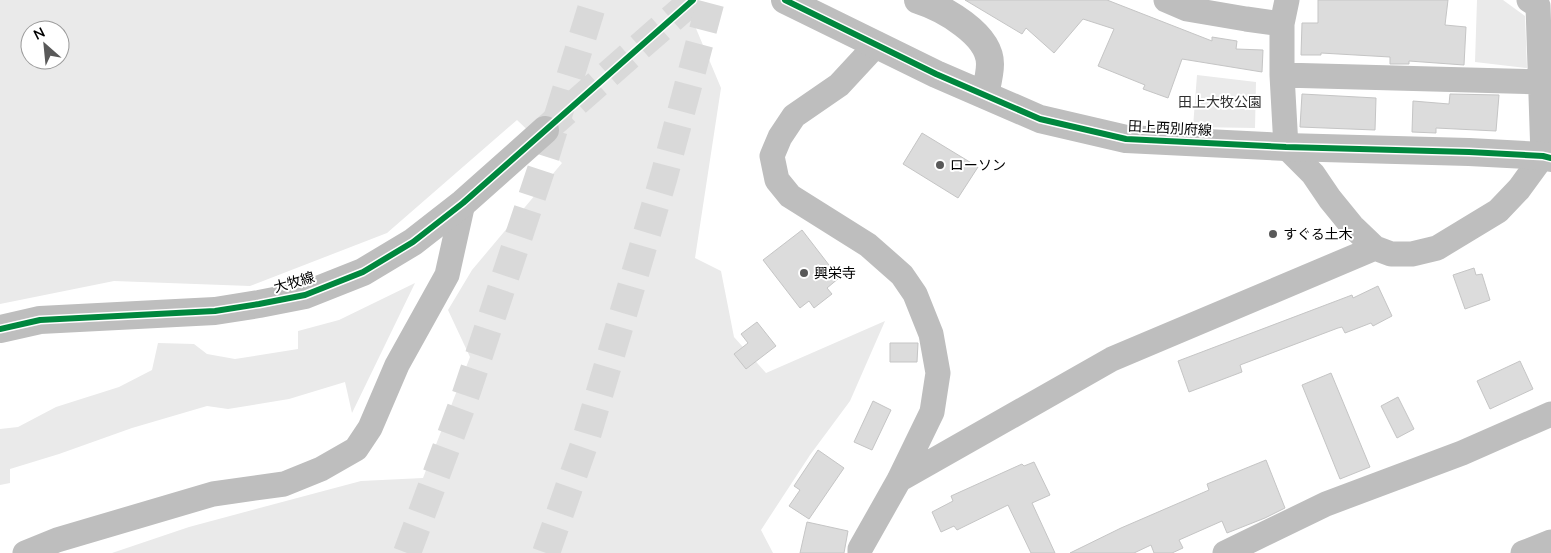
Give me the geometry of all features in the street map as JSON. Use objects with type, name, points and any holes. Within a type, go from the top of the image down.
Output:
[{"type":"street","name":"田上西別府線","points":[[784,0],[936,74],[1040,119],[1126,139],[1286,147],[1469,152],[1547,157]]},
{"type":"street","points":[[918,0],[932,4],[957,19],[975,33],[987,49],[990,63],[985,94]]},
{"type":"street","points":[[1166,0],[1187,9],[1246,19],[1285,12],[1282,75],[1286,147],[1314,174],[1330,199],[1352,226],[1376,248],[1391,254],[1412,254],[1437,248],[1498,211],[1547,157],[1540,82],[1538,6],[1529,0]]},
{"type":"street","points":[[860,553],[860,549],[899,480],[932,412],[938,373],[931,334],[915,294],[902,275],[868,245],[790,196],[777,180],[772,156],[780,137],[794,116],[839,85],[877,44]]},
{"type":"street","points":[[1282,75],[1540,82]]},
{"type":"street","name":"大牧線","points":[[0,329],[40,320],[215,310],[305,295],[363,272],[413,242],[463,203],[545,130]]},
{"type":"street","points":[[25,553],[57,540],[212,494],[284,484],[321,469],[356,449],[370,428],[397,365],[447,275],[463,203]]},
{"type":"street","points":[[899,480],[1112,359],[1376,248]]},
{"type":"street","points":[[1225,553],[1326,504],[1462,453],[1551,414]]},
{"type":"street","points":[[1523,553],[1551,542]]},
{"type":"green space","points":[[0,0],[688,0],[692,19],[721,88],[695,258],[721,271],[734,337],[766,373],[885,321],[850,401],[810,455],[761,530],[773,553],[112,553],[189,527],[361,481],[423,478],[470,357],[448,310],[472,270],[562,163],[517,120],[387,233],[250,286],[114,281],[0,304]]},
{"type":"green space","points":[[1477,0],[1503,0],[1525,16],[1527,68],[1475,62]]},
{"type":"green space","name":"田上大牧公園","points":[[1197,75],[1256,82],[1255,128],[1193,127]]},
{"type":"green space","points":[[415,283],[352,413],[345,382],[289,399],[228,409],[207,406],[132,428],[10,469],[10,483],[0,485],[0,429],[18,427],[56,407],[119,387],[152,370],[158,343],[194,344],[207,354],[235,359],[298,349],[298,331],[339,320]]},
{"type":"building","points":[[965,0],[1107,0],[1212,41],[1212,37],[1237,41],[1236,49],[1263,50],[1262,72],[1182,59],[1168,98],[1143,89],[1145,85],[1098,66],[1114,29],[1083,19],[1054,53],[1026,28],[1022,34]]},
{"type":"building","points":[[1318,0],[1448,0],[1445,25],[1466,27],[1464,65],[1409,61],[1409,64],[1390,64],[1390,57],[1321,53],[1321,55],[1301,55],[1302,23],[1318,23]]},
{"type":"building","points":[[1302,94],[1376,98],[1375,130],[1300,127]]},
{"type":"building","points":[[1450,94],[1499,95],[1496,131],[1436,128],[1436,133],[1412,132],[1413,101],[1449,104]]},
{"type":"building","name":"ローソン","points":[[922,133],[978,167],[958,198],[903,164]]},
{"type":"building","points":[[802,230],[839,278],[827,288],[832,294],[814,308],[809,301],[800,308],[763,260]]},
{"type":"building","points":[[1474,268],[1476,275],[1482,274],[1490,300],[1465,309],[1453,275]]},
{"type":"building","points":[[1378,286],[1392,316],[1373,326],[1371,323],[1345,333],[1342,327],[1338,328],[1240,365],[1242,372],[1189,392],[1178,361],[1352,295],[1353,298]]},
{"type":"building","points":[[757,322],[776,346],[746,369],[734,354],[748,343],[741,334]]},
{"type":"building","points":[[890,343],[918,343],[917,362],[890,362]]},
{"type":"building","points":[[1520,361],[1533,389],[1490,409],[1477,381]]},
{"type":"building","points":[[1331,373],[1370,467],[1340,479],[1302,385]]},
{"type":"building","points":[[1398,397],[1414,429],[1397,438],[1381,406]]},
{"type":"building","points":[[873,401],[891,410],[872,450],[854,442]]},
{"type":"building","points":[[818,450],[844,468],[809,519],[789,506],[800,490],[794,486]]},
{"type":"building","points":[[1266,460],[1285,508],[1265,518],[1227,533],[1222,521],[1179,540],[1183,548],[1172,553],[1154,553],[1151,545],[1134,553],[1070,553],[1121,528],[1209,490],[1207,484]]},
{"type":"building","points":[[1034,462],[1050,495],[1032,503],[1055,553],[1031,553],[1008,505],[957,530],[954,526],[941,532],[932,512],[953,501],[951,496],[1022,464],[1024,466]]},
{"type":"building","points":[[807,522],[848,531],[844,553],[800,553]]},
{"type":"tunnel","points":[[407,553],[464,400],[544,161],[594,0]]},
{"type":"tunnel","points":[[545,130],[693,0]]},
{"type":"tunnel","points":[[546,553],[586,439],[664,176],[711,0]]},
{"type":"cycle path","points":[[0,329],[40,320],[215,311],[305,295],[363,272],[413,242],[463,203],[693,0]]},
{"type":"cycle path","points":[[785,0],[936,74],[1040,119],[1126,139],[1286,147],[1469,152],[1551,158]]},
{"type":"place","name":"ローソン","points":[[940,165]]},
{"type":"place","name":"すぐる土木","points":[[1273,234]]},
{"type":"place","name":"興栄寺","points":[[804,273]]}]
